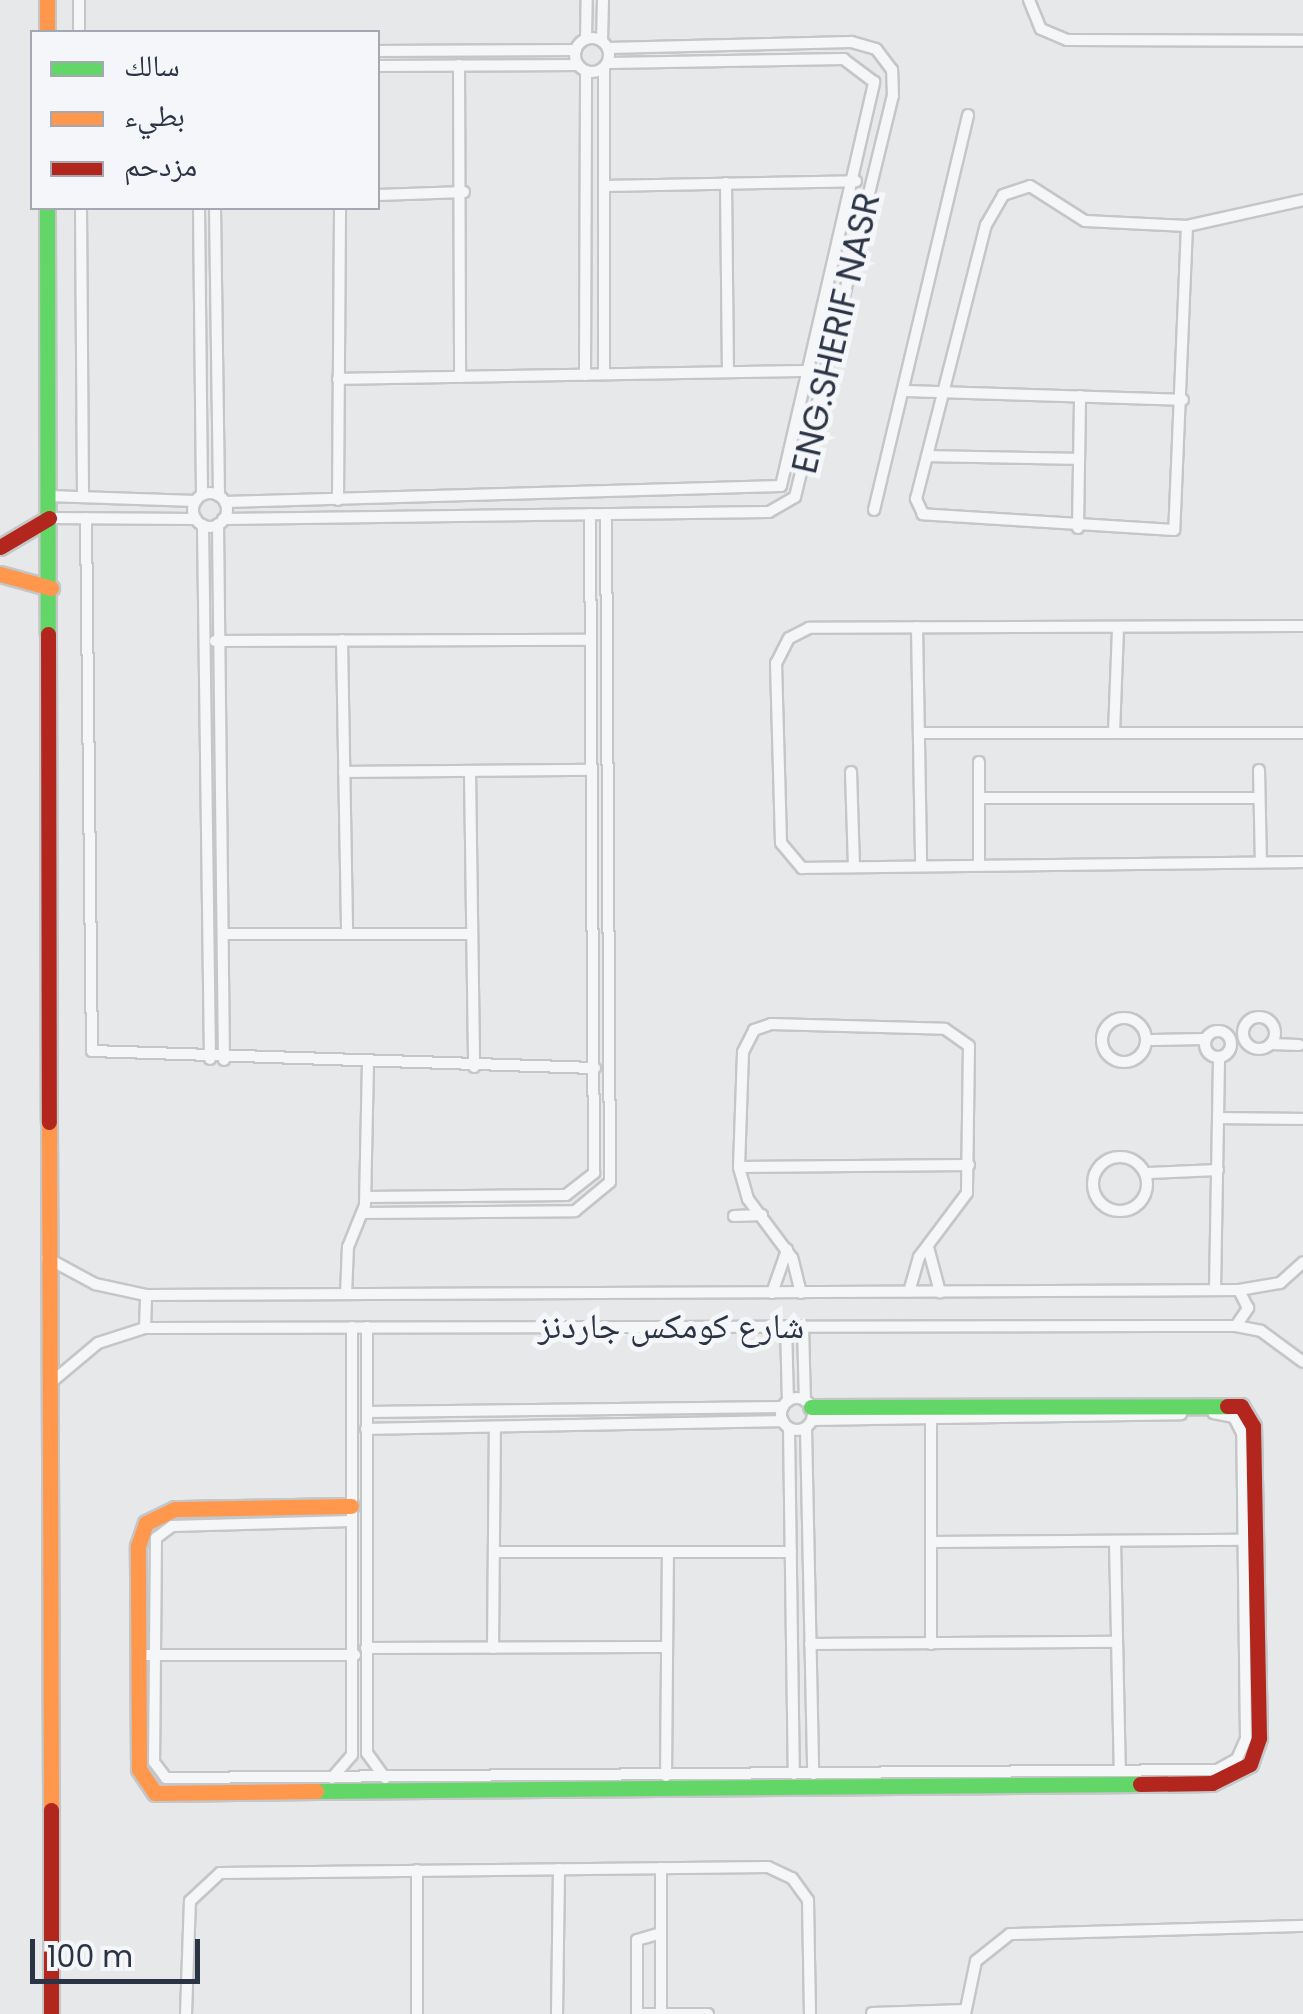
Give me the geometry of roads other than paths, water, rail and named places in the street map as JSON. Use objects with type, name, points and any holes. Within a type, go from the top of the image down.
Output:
[{"type":"street","points":[[79,0],[79,30]]},
{"type":"street","points":[[380,51],[576,50],[586,39],[586,0]]},
{"type":"street","points":[[602,0],[606,66],[604,374]]},
{"type":"street","points":[[1029,0],[1041,30],[1067,40],[1303,41]]},
{"type":"street","points":[[47,30],[48,2]]},
{"type":"street","name":"ENG.SHERIF NASR","points":[[48,518],[221,522],[769,512],[791,502],[894,87],[882,55],[851,42],[605,45],[586,39]]},
{"type":"street","points":[[576,50],[582,68],[585,375]]},
{"type":"street","points":[[48,496],[338,500],[774,491],[810,371],[876,98],[859,64],[380,66]]},
{"type":"street","points":[[459,65],[464,192],[460,377]]},
{"type":"street","points":[[874,510],[968,115]]},
{"type":"street","points":[[604,186],[856,181]]},
{"type":"street","points":[[726,184],[728,372]]},
{"type":"street","points":[[1187,226],[1183,400],[1174,530],[1078,528],[928,516],[916,499],[986,226],[1008,190],[1036,187],[1086,221],[1187,226],[1303,200]]},
{"type":"street","points":[[380,194],[464,192]]},
{"type":"street","points":[[47,210],[51,588],[46,1386],[51,2014]]},
{"type":"street","points":[[80,210],[83,496]]},
{"type":"street","points":[[199,210],[199,522],[210,1059]]},
{"type":"street","points":[[215,210],[222,499],[219,641],[224,1060]]},
{"type":"street","points":[[338,500],[340,210]]},
{"type":"street","points":[[835,268],[851,272]]},
{"type":"street","points":[[200,324],[217,323]]},
{"type":"street","points":[[338,379],[810,371]]},
{"type":"street","points":[[902,391],[1183,400]]},
{"type":"street","points":[[1078,528],[1080,396]]},
{"type":"street","points":[[928,456],[1079,460]]},
{"type":"street","points":[[460,498],[460,516]]},
{"type":"street","points":[[122,499],[122,517]]},
{"type":"street","points":[[366,1197],[575,1193],[596,1164],[590,514]]},
{"type":"street","points":[[364,1212],[575,1211],[610,1182],[606,514]]},
{"type":"street","points":[[0,546],[48,518]]},
{"type":"street","points":[[86,518],[85,1038],[102,1058],[595,1068]]},
{"type":"street","points":[[0,574],[51,588]]},
{"type":"street","points":[[1303,626],[809,628],[777,656],[784,854],[802,868],[1303,862]]},
{"type":"street","points":[[917,627],[921,866]]},
{"type":"street","points":[[1114,733],[1118,629]]},
{"type":"street","points":[[342,640],[347,934]]},
{"type":"street","points":[[204,641],[591,640]]},
{"type":"street","points":[[919,732],[1303,733]]},
{"type":"street","points":[[979,762],[979,865]]},
{"type":"street","points":[[344,772],[592,770]]},
{"type":"street","points":[[1259,770],[1261,862]]},
{"type":"street","points":[[470,771],[474,1067]]},
{"type":"street","points":[[852,772],[854,867]]},
{"type":"street","points":[[979,798],[1260,798]]},
{"type":"street","points":[[223,934],[472,934]]},
{"type":"street","points":[[209,949],[224,950]]},
{"type":"street","points":[[1271,1044],[1264,1014],[1251,1016],[1248,1036],[1254,1052],[1271,1044],[1299,1045]]},
{"type":"street","points":[[1143,1023],[1152,1040],[1144,1055],[1105,1056],[1097,1040],[1105,1024],[1143,1023]]},
{"type":"street","points":[[801,1293],[787,1250],[762,1215],[739,1167],[742,1052],[754,1030],[771,1024],[963,1037],[972,1053],[969,1165],[963,1201],[928,1247],[909,1292]]},
{"type":"street","points":[[1152,1040],[1206,1040],[1220,1030],[1230,1036],[1248,1036]]},
{"type":"street","points":[[1215,1290],[1219,1058],[1230,1036]]},
{"type":"street","points":[[1206,1040],[1219,1058]]},
{"type":"street","points":[[346,1294],[348,1247],[364,1212],[366,1197],[368,1066]]},
{"type":"street","points":[[1218,1118],[1303,1119]]},
{"type":"street","points":[[1150,1173],[1145,1202],[1093,1198],[1098,1164],[1137,1163],[1150,1173],[1218,1170]]},
{"type":"street","points":[[739,1167],[969,1165]]},
{"type":"street","points":[[734,1216],[762,1215]]},
{"type":"street","points":[[928,1247],[940,1292]]},
{"type":"street","points":[[772,1293],[787,1250]]},
{"type":"street","name":"شارع كومكس جاردنز","points":[[46,1257],[95,1284],[146,1295],[1239,1290],[1280,1284],[1303,1262]]},
{"type":"street","points":[[1236,1326],[1248,1308],[1239,1290]]},
{"type":"street","points":[[145,1328],[146,1295]]},
{"type":"street","points":[[786,1326],[794,1774]]},
{"type":"street","points":[[803,1326],[809,1414],[813,1774]]},
{"type":"street","name":"شارع كومكس جاردنز","points":[[46,1386],[98,1343],[145,1328],[1236,1326],[1261,1331],[1303,1362]]},
{"type":"street","points":[[330,1779],[352,1755],[352,1327]]},
{"type":"street","points":[[367,1327],[367,1753],[386,1778]]},
{"type":"street","points":[[351,1514],[175,1509],[152,1517],[138,1546],[154,1762],[166,1778],[1217,1770],[1243,1750],[1242,1433],[1230,1414],[932,1417],[809,1414],[786,1404],[366,1412]]},
{"type":"street","points":[[146,1655],[141,1776],[170,1797],[1212,1782],[1250,1764],[1259,1738],[1253,1426],[1241,1406],[809,1414],[786,1424],[366,1430]]},
{"type":"street","points":[[931,1644],[932,1417]]},
{"type":"street","points":[[493,1648],[495,1426]]},
{"type":"street","points":[[931,1542],[1242,1540]]},
{"type":"street","points":[[1116,1541],[1120,1771]]},
{"type":"street","points":[[494,1552],[791,1552]]},
{"type":"street","points":[[666,1776],[668,1552]]},
{"type":"street","points":[[810,1644],[1118,1642]]},
{"type":"street","points":[[146,1655],[350,1655],[493,1648],[667,1647]]},
{"type":"street","points":[[186,2014],[188,1912],[210,1878],[417,1870],[768,1867],[792,1878],[811,1913],[810,2014]]},
{"type":"street","points":[[661,1868],[661,2013]]},
{"type":"street","points":[[557,2014],[560,1869]]},
{"type":"street","points":[[417,1870],[417,2014]]},
{"type":"street","points":[[872,2013],[966,2012],[976,1961],[1024,1931],[1303,1926]]},
{"type":"street","points":[[661,1933],[636,1944],[637,2014],[708,2014]]}]
